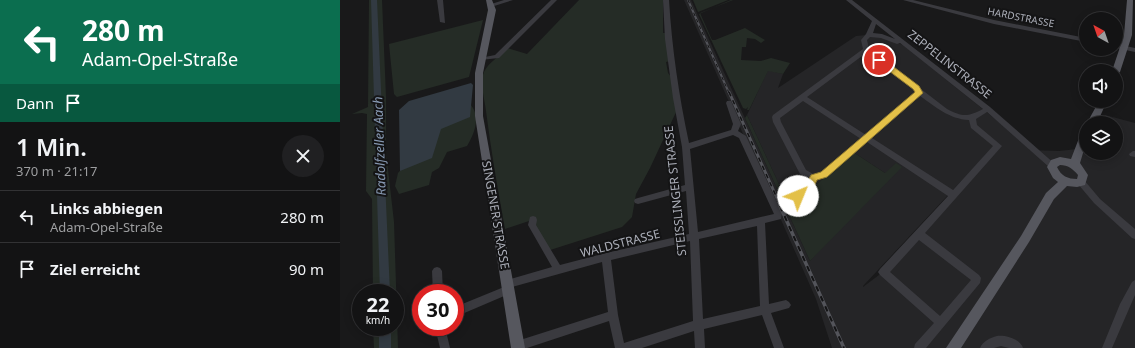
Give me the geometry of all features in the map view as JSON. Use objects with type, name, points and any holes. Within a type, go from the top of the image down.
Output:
[{"type":"main road","points":[[1123,39],[1129,23],[1130,0]]},
{"type":"main road","name":"SINGENER STRASSE","points":[[490,2],[492,10],[491,19],[478,82],[479,116],[518,347]]},
{"type":"main road","points":[[953,348],[1025,239],[1050,196],[1051,187],[1056,178],[1058,165],[1079,146]]},
{"type":"main road","points":[[1050,196],[1083,174],[1075,163],[1079,146]]},
{"type":"main road","points":[[1058,165],[1076,166]]},
{"type":"main road","points":[[1058,165],[1073,182]]},
{"type":"street","points":[[440,0],[443,22]]},
{"type":"street","points":[[490,2],[510,0]]},
{"type":"street","points":[[482,59],[497,57],[554,0]]},
{"type":"street","name":"STEISSLINGER STRASSE","points":[[666,0],[668,33],[676,98],[686,147],[694,237],[700,348]]},
{"type":"street","name":"ZEPPELINSTRASSE","points":[[849,0],[1058,165]]},
{"type":"street","name":"HARDSTRASSE","points":[[906,0],[989,21],[1079,39]]},
{"type":"street","points":[[869,35],[874,20]]},
{"type":"street","points":[[884,27],[869,35],[864,40],[866,50],[916,88],[919,93],[946,113],[960,118],[972,118],[988,109]]},
{"type":"street","points":[[869,35],[882,36],[906,45]]},
{"type":"street","points":[[1123,48],[1135,50]]},
{"type":"street","points":[[866,50],[777,115],[776,119],[803,172],[814,178],[824,175],[919,93]]},
{"type":"street","points":[[802,97],[954,195]]},
{"type":"street","points":[[686,147],[734,132],[737,124],[729,102]]},
{"type":"street","points":[[940,322],[882,272],[919,234],[998,146],[974,126],[972,118]]},
{"type":"street","name":"WALDSTRASSE","points":[[464,308],[508,287],[558,270],[606,257],[777,217],[778,213],[742,136],[734,132]]},
{"type":"street","points":[[798,196],[810,186],[814,178]]},
{"type":"street","points":[[1073,182],[1135,235]]},
{"type":"street","points":[[638,201],[689,187]]},
{"type":"street","points":[[533,220],[532,225],[558,270]]},
{"type":"street","points":[[761,221],[765,310],[779,348]]},
{"type":"street","points":[[919,234],[976,278],[974,283],[919,348]]},
{"type":"street","points":[[606,257],[613,315],[620,348]]},
{"type":"street","points":[[437,271],[438,284]]},
{"type":"street","points":[[1107,348],[1124,307],[1135,286]]},
{"type":"street","points":[[625,348],[698,325],[786,305]]},
{"type":"street","points":[[518,347],[613,315]]},
{"type":"street","points":[[442,336],[445,348]]},
{"type":"street","points":[[985,348],[998,340],[1006,341],[1018,348]]},
{"type":"shaded area","points":[[369,0],[382,0],[386,97],[386,152],[394,222],[396,284],[373,284],[372,199],[366,191],[367,114],[352,114],[368,107]]},
{"type":"shaded area","points":[[579,0],[663,0],[663,33],[665,33],[670,61],[666,62],[668,73],[672,78],[677,110],[636,194],[632,217],[622,227],[547,251],[529,221],[505,229],[492,156],[482,81],[484,72],[488,66],[507,48],[527,54]]},
{"type":"shaded area","points":[[684,0],[691,0],[810,261],[885,173],[853,152],[790,208],[747,115],[768,70],[783,74],[778,88],[856,36],[877,34],[903,45],[1030,147],[1029,150],[1059,151],[1079,149],[1079,160],[1123,160],[1123,120],[1135,123],[1135,348],[832,348],[816,299]],"holes":[[[994,146],[883,272],[863,286]]]},
{"type":"shaded area","points":[[693,0],[728,0],[698,12]]},
{"type":"shaded area","points":[[700,13],[712,40],[745,28],[765,40],[761,43],[755,39],[747,38],[746,47],[742,47],[741,60],[761,61],[771,58],[790,63],[783,74],[768,71],[749,110],[747,110],[748,107],[746,109],[743,108],[699,14]]},
{"type":"shaded area","points":[[483,20],[469,77],[397,97],[394,94],[389,44]]},
{"type":"shaded area","points":[[471,83],[473,85],[470,117],[441,129],[432,158],[400,171],[399,110],[409,101]]},
{"type":"shaded area","points":[[470,104],[475,114],[476,125],[467,146],[447,152],[439,168],[432,172],[429,185],[399,194],[395,186],[398,173],[439,127]]},
{"type":"shaded area","points":[[747,115],[790,208],[853,152],[885,173],[896,163],[902,167],[810,261],[745,118]]},
{"type":"shaded area","points":[[373,336],[398,336],[398,348],[374,348]]},
{"type":"waterway","name":"Radolfzeller Aach","points":[[374,0],[385,284]]},
{"type":"waterway","name":"Radolfzeller Aach","points":[[385,336],[385,348]]},
{"type":"railway","points":[[688,0],[729,93]]},
{"type":"railway","points":[[729,92],[781,207]]},
{"type":"railway","points":[[780,206],[844,348]]},
{"type":"route","points":[[798,196],[810,186],[814,178],[824,175],[919,93],[916,88],[879,60]]}]
